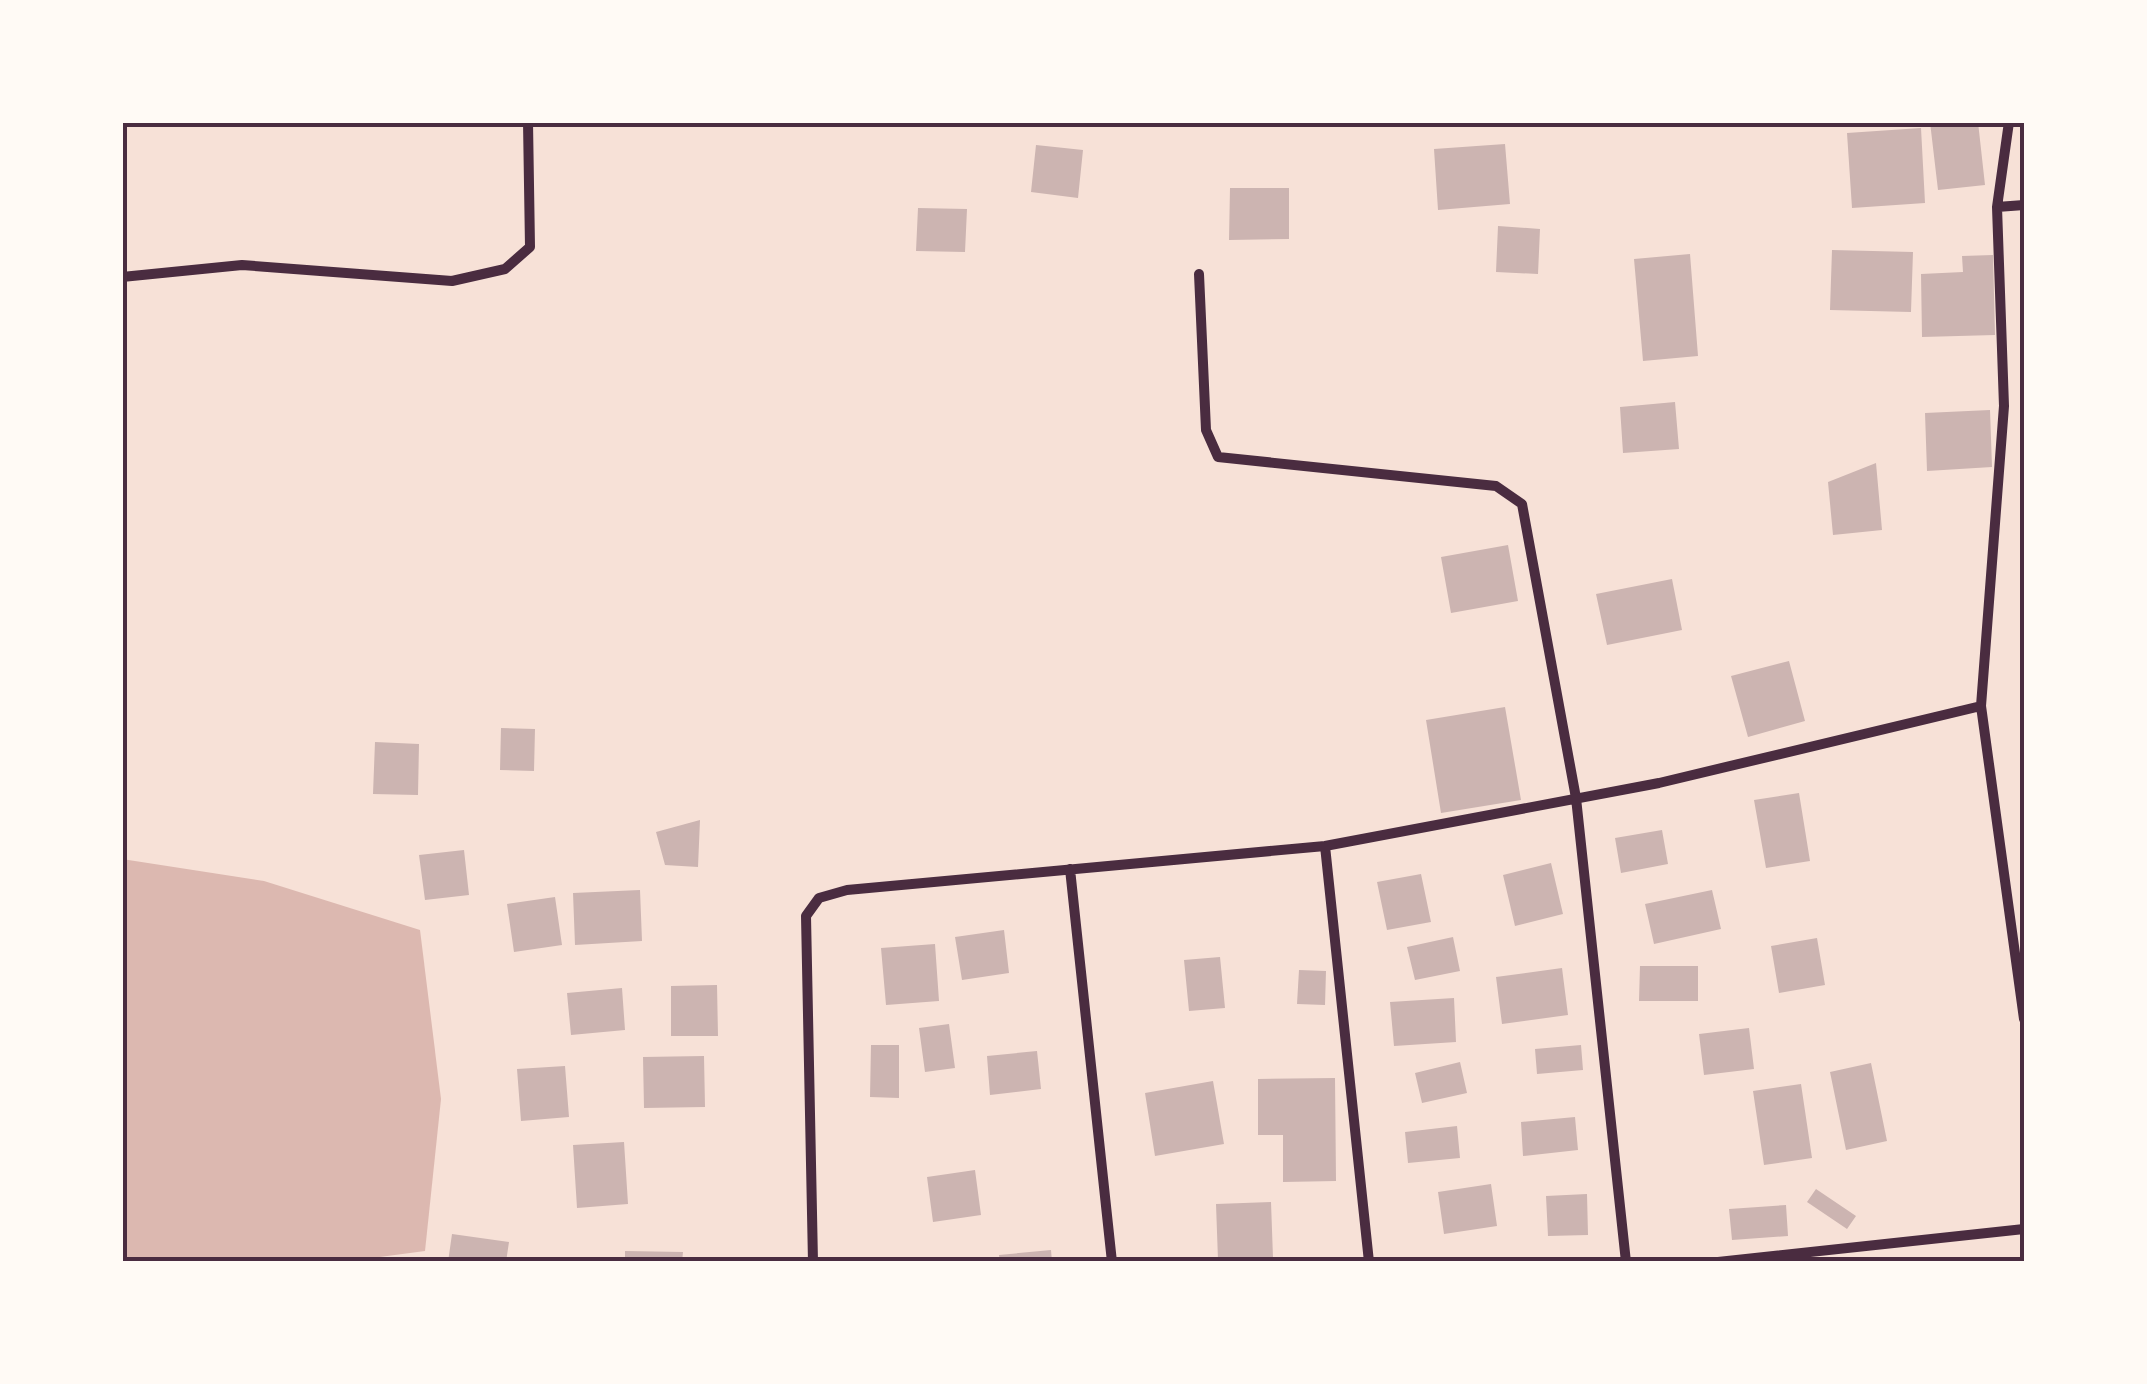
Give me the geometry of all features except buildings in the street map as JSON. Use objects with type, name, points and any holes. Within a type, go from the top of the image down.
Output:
[{"type":"street","points":[[122,277],[242,265],[452,280],[505,269],[530,248],[528,122]]},
{"type":"street","points":[[2009,122],[1996,207],[2004,406],[1981,706],[2024,1019]]},
{"type":"street","points":[[1996,207],[2024,205]]},
{"type":"street","points":[[1198,274],[1206,430],[1218,458],[1496,486],[1522,504],[1576,798],[1626,1262]]},
{"type":"street","points":[[814,1262],[806,916],[819,898],[848,890],[1324,846],[1659,783],[1981,706]]},
{"type":"street","points":[[1324,846],[1369,1262]]},
{"type":"street","points":[[1070,869],[1112,1262]]},
{"type":"street","points":[[1718,1262],[2024,1229]]},
{"type":"shaded area","points":[[122,859],[264,881],[420,930],[441,1099],[425,1251],[342,1262],[123,1261]]}]
